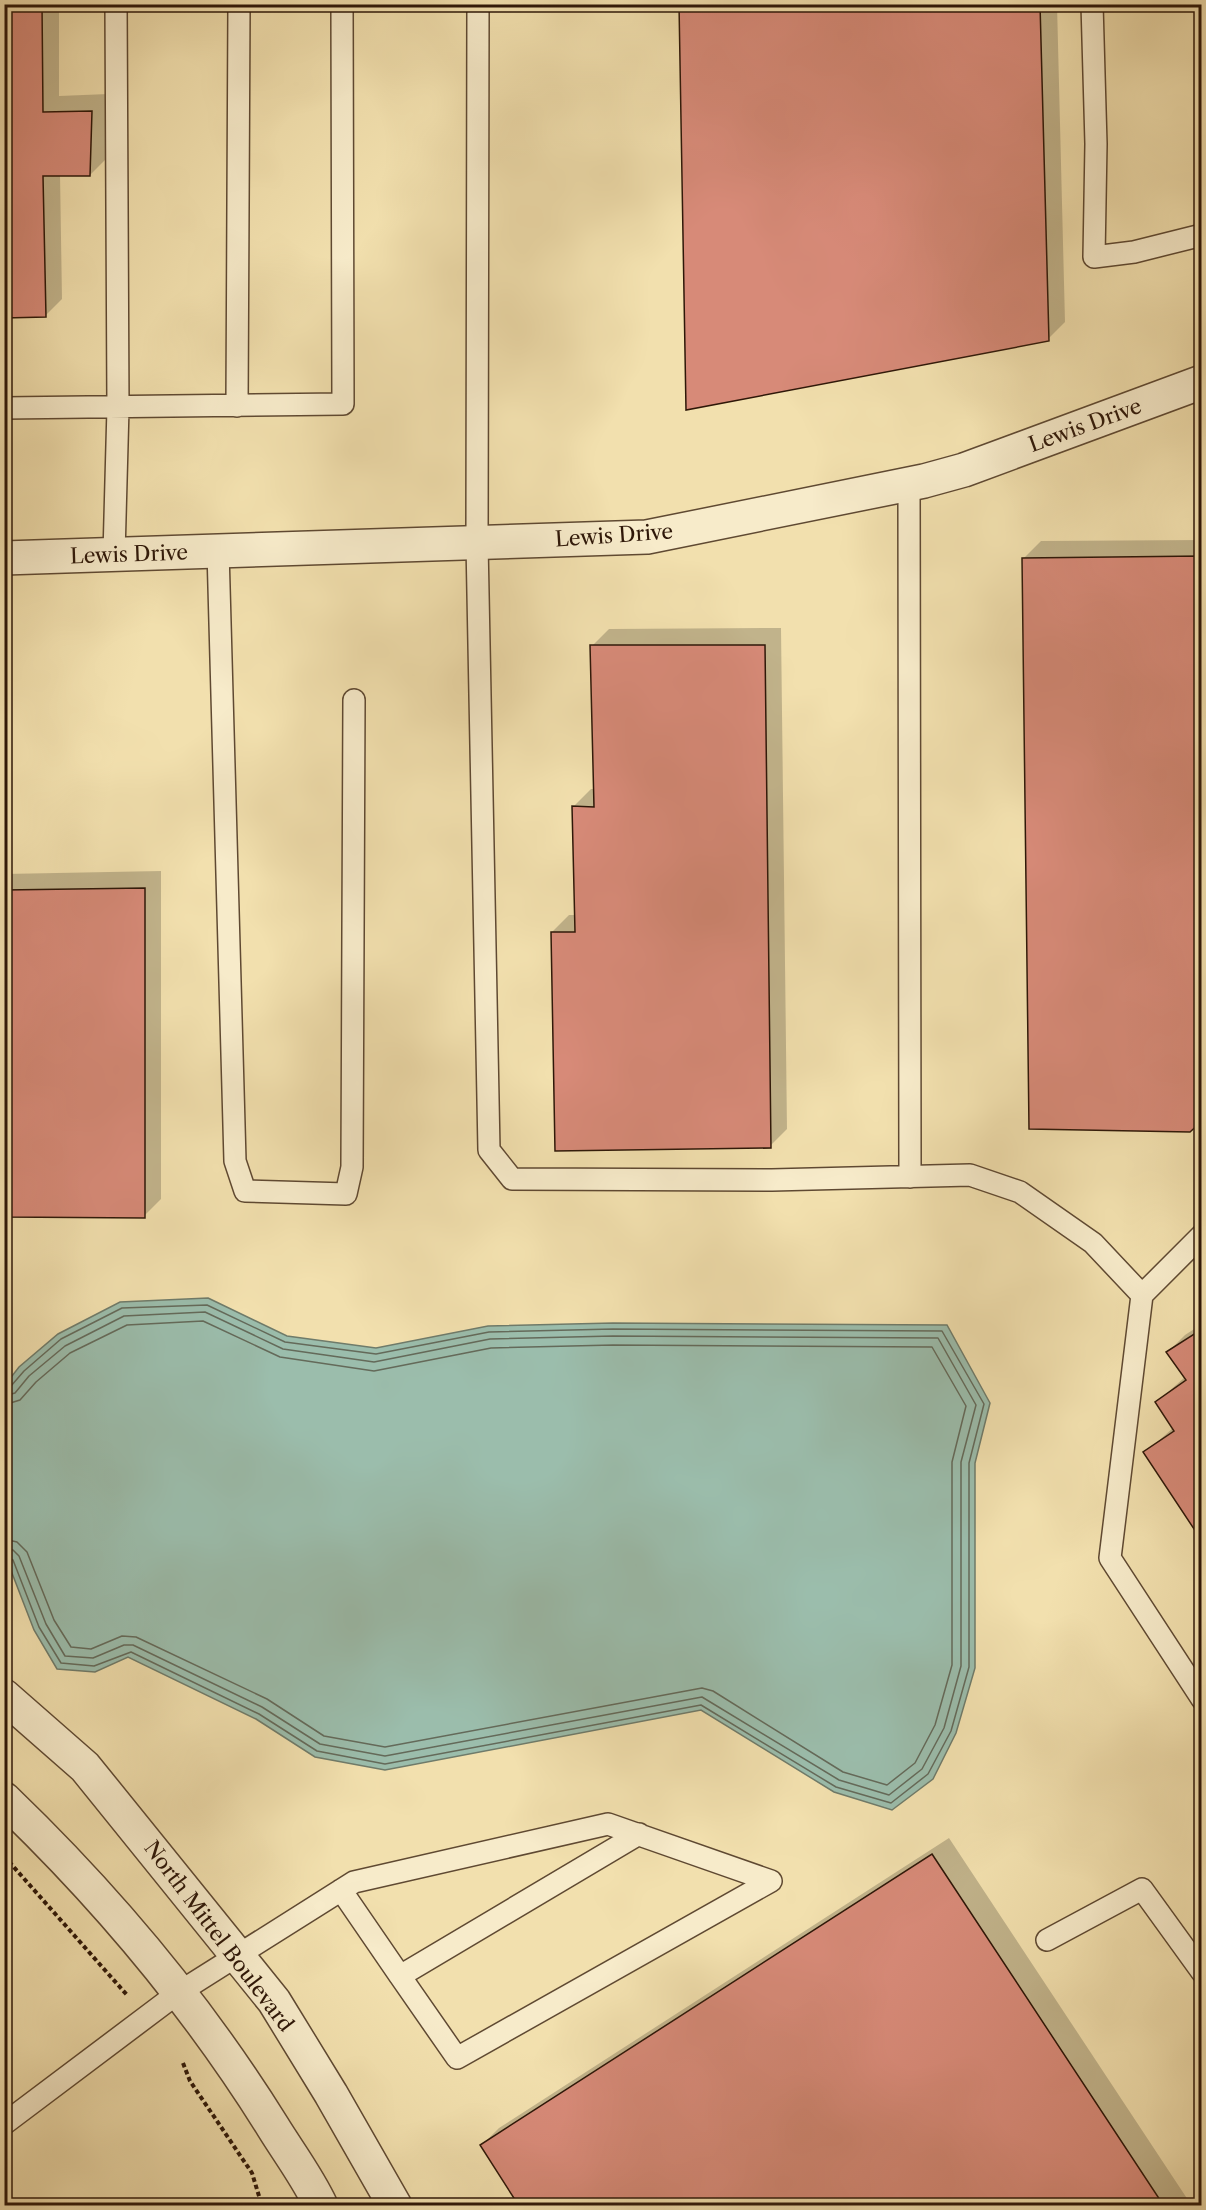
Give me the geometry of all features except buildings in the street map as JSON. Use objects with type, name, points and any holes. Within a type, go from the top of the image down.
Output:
[{"type":"street","name":"Lewis Drive","points":[[4,558],[647,537],[909,484],[964,470],[1202,382]]},
{"type":"street","name":"North Mittel Boulevard","points":[[4,1696],[85,1767],[274,2001],[395,2205]]},
{"type":"street","points":[[4,1799],[36,1830],[138,1942],[178,1993],[237,2069],[321,2205]]},
{"type":"lane","points":[[114,554],[118,408],[116,4]]},
{"type":"lane","points":[[237,406],[239,4]]},
{"type":"lane","points":[[4,408],[343,404],[342,4]]},
{"type":"lane","points":[[478,4],[477,543],[489,1150],[512,1179],[772,1180],[970,1175],[1020,1192],[1093,1243],[1142,1295]]},
{"type":"lane","points":[[1092,4],[1096,144],[1094,257],[1134,252],[1202,235]]},
{"type":"lane","points":[[909,484],[910,1177]]},
{"type":"lane","points":[[218,551],[235,1161],[245,1191],[346,1194],[352,1167],[354,700]]},
{"type":"lane","points":[[1202,1235],[1142,1295],[1110,1558],[1202,1699]]},
{"type":"lane","points":[[4,2124],[178,1993],[236,1954],[354,1882],[608,1824],[771,1881],[457,2058],[341,1890]]},
{"type":"lane","points":[[400,1976],[639,1834]]},
{"type":"lane","points":[[1047,1940],[1142,1889],[1202,1972]]},
{"type":"path","points":[[4,1856],[146,2018]]},
{"type":"path","points":[[183,2061],[190,2081],[252,2173],[262,2205]]},
{"type":"water","points":[[208,1298],[287,1336],[376,1348],[488,1326],[613,1323],[947,1325],[990,1403],[975,1463],[975,1668],[956,1733],[933,1779],[892,1810],[834,1792],[701,1710],[385,1770],[315,1757],[256,1719],[128,1657],[95,1672],[57,1669],[34,1630],[5,1555],[5,1385],[19,1367],[58,1334],[120,1302]]}]
